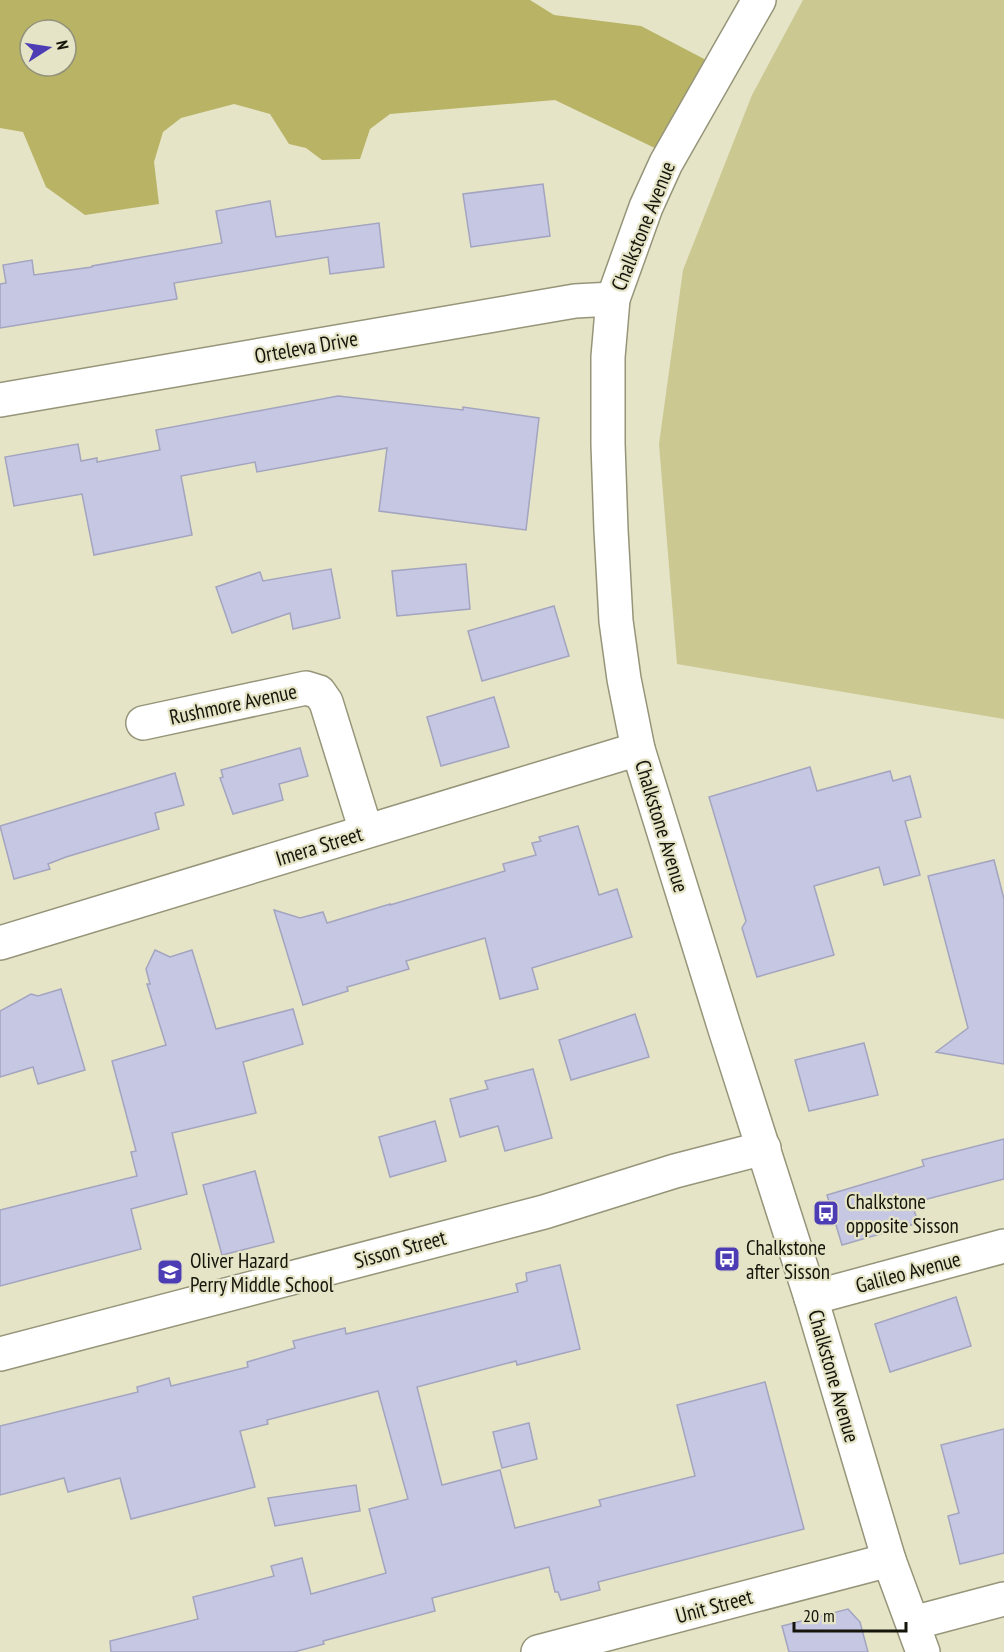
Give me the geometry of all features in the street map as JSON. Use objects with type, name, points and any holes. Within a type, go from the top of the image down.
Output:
[{"type":"street","name":"Chalkstone Avenue","points":[[759,0],[666,163],[646,207],[613,299],[608,357],[611,541],[616,621],[624,679],[638,749],[720,1016],[811,1298],[889,1560],[918,1637]]},
{"type":"street","name":"Orteleva Drive","points":[[0,400],[575,301],[613,299]]},
{"type":"street","name":"Rushmore Avenue","points":[[143,723],[306,688],[319,692],[326,702],[366,831]]},
{"type":"street","name":"Imera Street","points":[[0,942],[638,749]]},
{"type":"street","name":"Sisson Street","points":[[0,1354],[544,1212],[675,1171],[764,1148]]},
{"type":"street","name":"Galileo Avenue","points":[[811,1298],[1004,1246]]},
{"type":"street","name":"Unit Street","points":[[538,1652],[889,1560]]},
{"type":"street","points":[[918,1637],[1004,1599]]},
{"type":"shaded area","points":[[0,0],[530,0],[554,15],[641,26],[708,61],[661,151],[555,100],[390,114],[370,129],[360,159],[322,160],[306,148],[289,144],[270,114],[234,104],[181,118],[163,132],[154,162],[159,204],[85,215],[46,187],[23,132],[0,128]]},
{"type":"shaded area","points":[[803,0],[1004,0],[1004,719],[677,664],[659,444],[683,270],[752,95]]},
{"type":"building","points":[[543,184],[550,236],[471,247],[463,194]]},
{"type":"building","points":[[270,201],[276,237],[379,223],[384,267],[330,274],[328,257],[174,283],[177,299],[0,328],[0,284],[6,283],[3,265],[32,260],[34,275],[92,267],[222,243],[216,211]]},
{"type":"building","points":[[338,396],[463,410],[463,407],[539,418],[526,530],[379,511],[387,448],[257,472],[255,462],[181,476],[192,535],[94,555],[82,494],[14,506],[5,457],[78,444],[81,461],[97,458],[97,462],[160,450],[156,430]]},
{"type":"building","points":[[466,564],[470,609],[397,616],[392,571]]},
{"type":"building","points":[[331,569],[340,618],[293,629],[290,613],[232,633],[216,587],[260,572],[263,581]]},
{"type":"building","points":[[554,606],[569,656],[482,681],[468,631]]},
{"type":"building","points":[[494,697],[509,747],[441,766],[427,717]]},
{"type":"building","points":[[300,748],[308,776],[279,784],[283,800],[233,814],[220,778],[223,777],[221,770]]},
{"type":"building","points":[[810,767],[817,791],[890,771],[893,781],[910,776],[921,817],[905,821],[920,875],[884,885],[879,867],[814,886],[834,955],[757,977],[742,928],[746,921],[709,797]]},
{"type":"building","points":[[175,773],[184,805],[155,813],[159,829],[66,857],[48,864],[50,869],[14,879],[0,826]]},
{"type":"building","points":[[578,826],[599,895],[617,889],[632,937],[532,968],[538,989],[500,999],[485,938],[406,961],[409,969],[347,987],[348,991],[303,1005],[274,910],[300,918],[323,912],[327,923],[505,871],[503,864],[536,855],[532,843],[541,841],[539,837]]},
{"type":"building","points":[[994,860],[1004,899],[1004,1064],[936,1052],[968,1028],[928,876]]},
{"type":"building","points":[[155,950],[170,957],[192,950],[216,1029],[293,1009],[303,1044],[243,1062],[256,1113],[172,1133],[187,1194],[131,1209],[141,1249],[0,1286],[0,1210],[137,1176],[131,1152],[136,1151],[112,1061],[166,1045],[147,984],[150,984],[146,969]]},
{"type":"building","points":[[61,989],[85,1070],[38,1084],[33,1067],[0,1077],[0,1011],[31,994],[38,996]]},
{"type":"building","points":[[635,1014],[649,1057],[571,1080],[559,1040]]},
{"type":"building","points":[[864,1043],[878,1095],[809,1111],[795,1060]]},
{"type":"building","points":[[533,1069],[552,1138],[505,1151],[498,1126],[460,1137],[450,1099],[488,1089],[485,1081]]},
{"type":"building","points":[[435,1121],[446,1161],[390,1177],[379,1137]]},
{"type":"building","points":[[1004,1139],[1004,1179],[912,1203],[918,1223],[842,1245],[827,1195],[924,1166],[922,1160]]},
{"type":"building","points":[[255,1171],[274,1242],[222,1255],[203,1185]]},
{"type":"building","points":[[560,1265],[580,1349],[517,1365],[516,1361],[417,1387],[442,1485],[500,1470],[515,1528],[601,1506],[599,1500],[695,1476],[677,1405],[765,1382],[804,1529],[598,1582],[600,1590],[561,1600],[558,1592],[555,1592],[549,1567],[432,1598],[435,1611],[323,1641],[324,1644],[294,1652],[111,1652],[110,1641],[198,1619],[193,1597],[274,1576],[271,1566],[302,1558],[311,1594],[386,1573],[369,1509],[408,1499],[378,1391],[267,1420],[268,1424],[240,1431],[255,1487],[131,1519],[120,1478],[68,1492],[64,1478],[0,1495],[0,1426],[138,1392],[137,1387],[169,1378],[171,1386],[248,1367],[247,1362],[295,1348],[293,1341],[345,1328],[346,1334],[518,1292],[516,1284],[527,1281],[526,1273]]},
{"type":"building","points":[[956,1297],[971,1346],[890,1372],[875,1324]]},
{"type":"building","points":[[529,1423],[537,1459],[502,1468],[493,1432]]},
{"type":"building","points":[[1004,1429],[1004,1553],[960,1564],[948,1516],[959,1513],[941,1445]]},
{"type":"building","points":[[356,1485],[360,1511],[275,1526],[268,1498]]},
{"type":"building","points":[[848,1609],[860,1622],[868,1652],[789,1652],[782,1626]]},
{"type":"place","name":"Chalkstone opposite Sisson","points":[[826,1213]]},
{"type":"place","name":"Chalkstone after Sisson","points":[[727,1259]]},
{"type":"place","name":"Oliver Hazard Perry Middle School","points":[[170,1272]]}]
